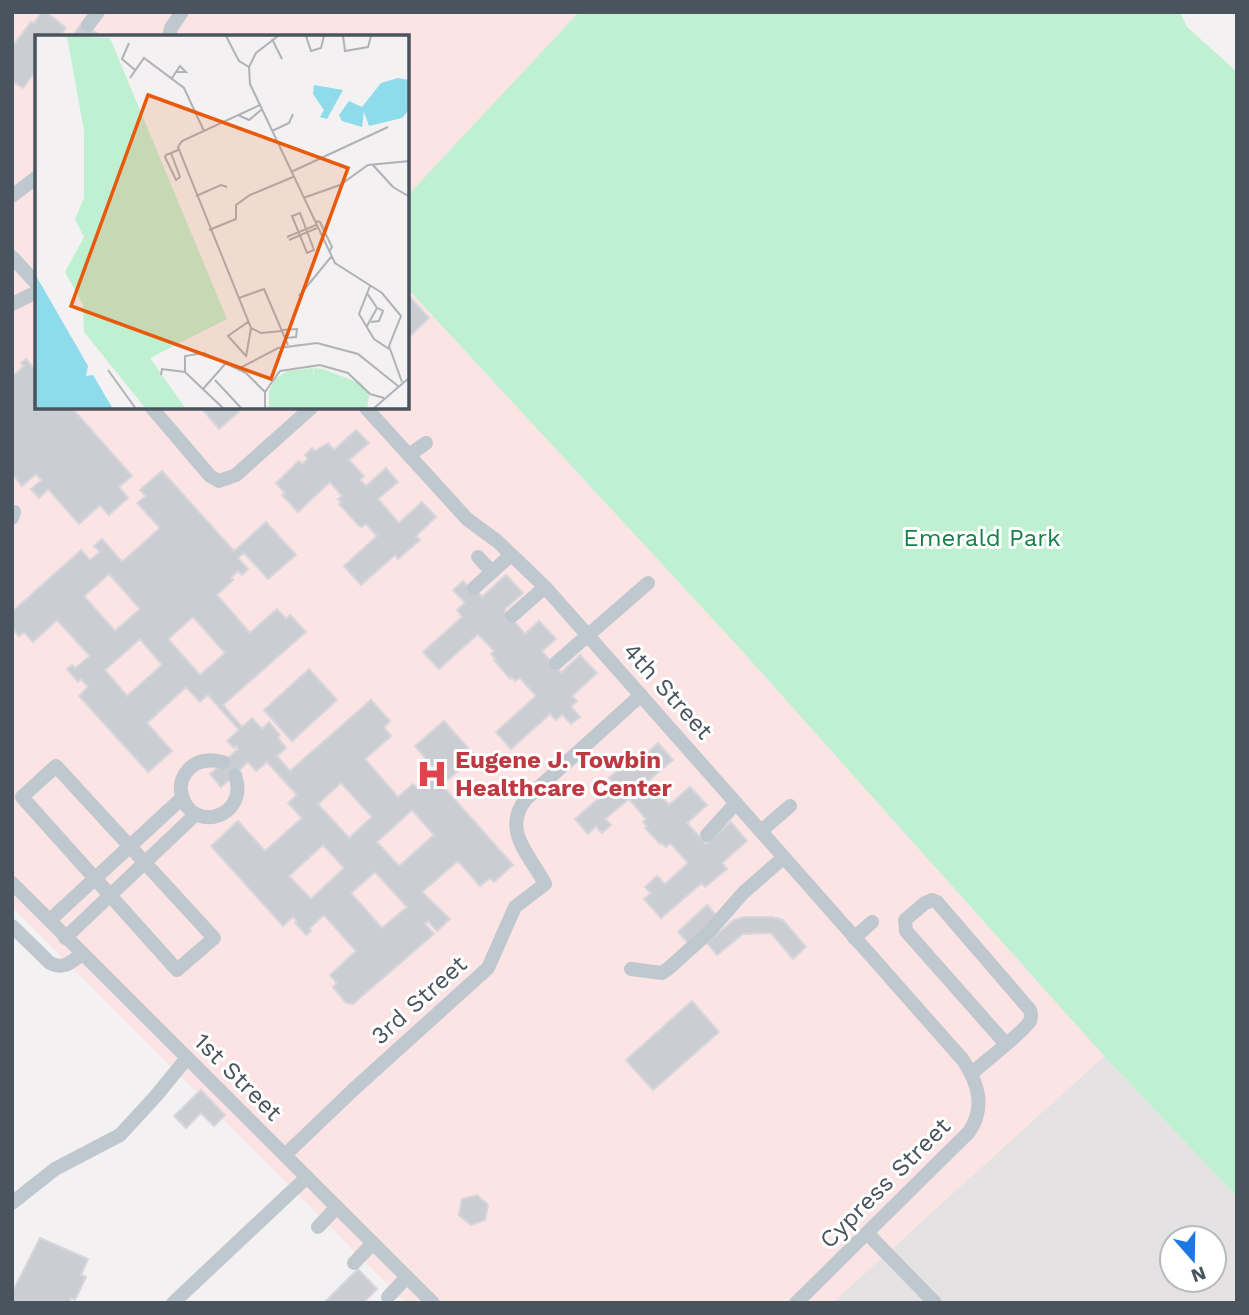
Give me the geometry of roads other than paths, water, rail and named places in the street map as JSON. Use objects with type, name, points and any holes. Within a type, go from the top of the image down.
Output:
[{"type":"street","points":[[88,25],[99,12]]},
{"type":"street","points":[[169,12],[170,33]]},
{"type":"street","points":[[170,33],[182,12]]},
{"type":"street","points":[[12,196],[35,179]]},
{"type":"street","points":[[12,257],[35,284]]},
{"type":"street","points":[[12,304],[35,286]]},
{"type":"street","points":[[154,410],[210,476],[224,481],[236,475],[309,410]]},
{"type":"street","name":"4th Street","points":[[368,410],[467,519],[497,541],[545,587],[972,1073]]},
{"type":"street","points":[[409,455],[426,443]]},
{"type":"street","points":[[474,588],[511,555]]},
{"type":"street","points":[[478,557],[492,572]]},
{"type":"street","points":[[556,663],[648,583]]},
{"type":"street","points":[[512,615],[545,587]]},
{"type":"street","name":"3rd Street","points":[[285,1156],[354,1089],[488,968],[514,907],[551,883],[518,838],[514,824],[517,810],[641,695]]},
{"type":"street","points":[[223,762],[203,760],[187,770],[180,789],[185,805],[196,814],[214,817],[230,809],[238,792],[235,775]]},
{"type":"street","points":[[56,766],[145,863],[214,938],[177,970],[22,797],[56,766]]},
{"type":"street","points":[[50,920],[182,799]]},
{"type":"street","points":[[707,835],[736,803]]},
{"type":"street","points":[[761,831],[790,806]]},
{"type":"street","points":[[65,937],[196,814]]},
{"type":"street","points":[[631,969],[662,973],[669,968],[709,932],[743,893],[783,858]]},
{"type":"street","name":"1st Street","points":[[12,883],[433,1303]]},
{"type":"street","points":[[972,1073],[1006,1043],[1029,1022],[1032,1016],[1030,1010],[937,902],[932,900],[925,903],[905,920],[906,931],[1006,1043]]},
{"type":"street","points":[[854,938],[872,922]]},
{"type":"street","points":[[12,926],[57,967],[67,965],[82,954]]},
{"type":"street","points":[[12,1203],[55,1169],[120,1135],[187,1058]]},
{"type":"street","name":"Cypress Street","points":[[796,1303],[951,1151],[974,1125],[979,1101],[978,1088],[972,1073]]},
{"type":"street","points":[[173,1303],[307,1177]]},
{"type":"street","points":[[318,1227],[337,1207]]},
{"type":"street","points":[[867,1233],[935,1303]]},
{"type":"street","points":[[354,1263],[373,1243]]},
{"type":"street","points":[[388,1297],[407,1277]]},
{"type":"place","name":"Eugene J. Towbin Healthcare Center","points":[[432,774]]},
{"type":"park label","name":"Emerald Park","points":[[982,538]]}]
